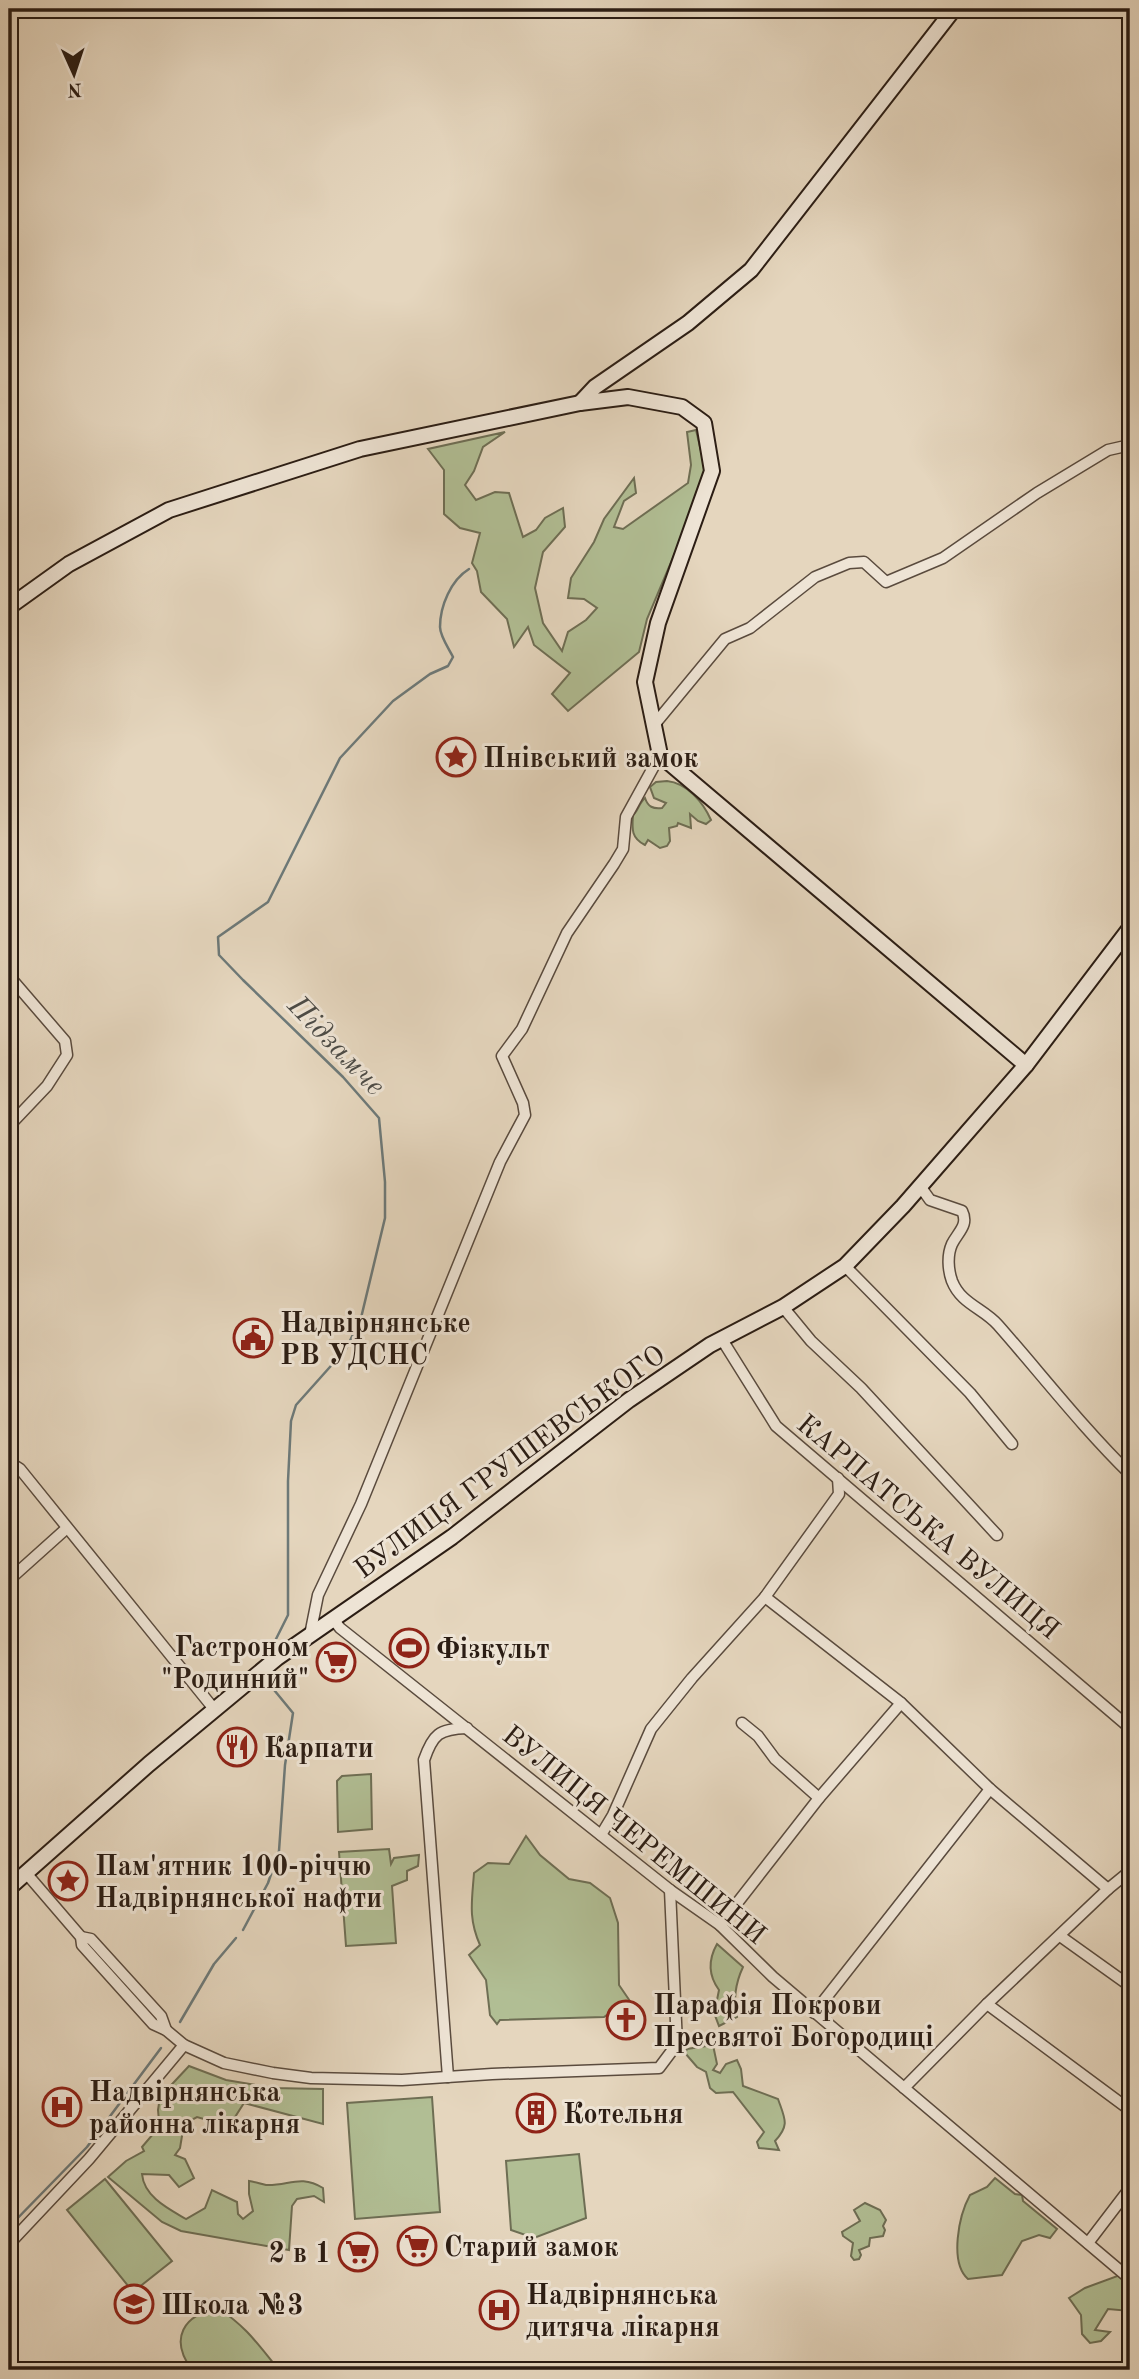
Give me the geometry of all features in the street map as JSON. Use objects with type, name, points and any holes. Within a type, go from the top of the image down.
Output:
[{"type":"street","points":[[580,403],[594,387],[688,323],[751,270],[954,9]]},
{"type":"street","points":[[9,607],[69,564],[169,510],[360,449],[580,403],[628,397],[682,407],[704,422],[712,471],[658,623],[645,682],[660,755],[1026,1065]]},
{"type":"street","points":[[654,725],[725,639],[750,628],[816,577],[849,563],[864,562],[886,582],[898,578],[943,558],[1037,493],[1108,450],[1130,446]]},
{"type":"street","points":[[310,1635],[318,1595],[361,1504],[500,1163],[525,1115],[523,1103],[502,1056],[522,1029],[567,933],[623,849],[626,817],[660,755]]},
{"type":"street","name":"ВУЛИЦЯ ГРУШЕВСЬКОГО","points":[[9,1888],[214,1709],[310,1635],[452,1537],[628,1400],[721,1338],[783,1307],[845,1266],[920,1186],[1026,1065],[1130,928]]},
{"type":"street","points":[[9,976],[65,1041],[67,1055],[47,1086],[9,1126]]},
{"type":"street","points":[[920,1186],[930,1200],[962,1211],[965,1218],[964,1226],[951,1245],[948,1257],[957,1291],[968,1304],[991,1318],[1130,1474]]},
{"type":"street","points":[[845,1266],[970,1393],[1012,1444]]},
{"type":"street","points":[[783,1307],[811,1341],[861,1388],[996,1535]]},
{"type":"street","name":"КАРПАТСЬКА ВУЛИЦЯ","points":[[721,1338],[776,1426],[1130,1728]]},
{"type":"street","points":[[9,1462],[20,1469],[214,1709]]},
{"type":"street","points":[[601,1835],[613,1815],[651,1729],[692,1678],[765,1597],[839,1494],[838,1478]]},
{"type":"street","points":[[9,1580],[67,1528]]},
{"type":"street","points":[[765,1597],[901,1703],[990,1789],[1108,1889]]},
{"type":"street","name":"ВУЛИЦЯ ЧЕРЕМШИНИ","points":[[333,1619],[340,1628],[670,1890],[720,1925],[773,1977],[1130,2279]]},
{"type":"street","points":[[720,1925],[820,1798],[901,1703]]},
{"type":"street","points":[[439,1706],[442,1721],[424,1760],[448,2077]]},
{"type":"street","points":[[742,1723],[758,1736],[775,1759],[820,1798]]},
{"type":"street","points":[[438,1733],[448,1729],[467,1728]]},
{"type":"street","points":[[814,2012],[990,1789]]},
{"type":"street","points":[[904,2088],[987,2004],[1130,1871]]},
{"type":"street","points":[[26,1873],[81,1937],[82,1945],[153,2024],[166,2030],[184,2045],[224,2063],[285,2075],[361,2080],[659,2068],[676,2049],[677,2044],[670,1890]]},
{"type":"street","points":[[1060,1936],[1130,1986]]},
{"type":"street","points":[[987,2004],[1130,2110]]},
{"type":"street","points":[[9,2244],[89,2160],[184,2045]]},
{"type":"street","points":[[1088,2243],[1130,2188]]},
{"type":"street","points":[[1125,2370],[1130,2367]]},
{"type":"green space","points":[[696,430],[705,468],[699,496],[647,619],[639,652],[568,711],[552,694],[570,673],[534,645],[528,627],[514,647],[507,619],[481,592],[477,571],[472,563],[480,533],[460,528],[444,514],[444,470],[428,449],[505,432],[483,447],[474,471],[465,485],[476,500],[495,492],[509,493],[523,537],[536,530],[545,518],[563,508],[565,527],[543,552],[535,588],[543,623],[562,651],[568,632],[586,620],[597,608],[584,599],[568,598],[571,578],[594,542],[604,519],[634,478],[636,493],[624,501],[614,527],[623,529],[688,483],[691,465],[687,432]]},
{"type":"green space","points":[[667,781],[681,785],[694,794],[711,820],[706,824],[690,814],[691,828],[678,823],[677,826],[669,828],[670,841],[667,846],[660,848],[648,840],[645,845],[633,833],[633,815],[645,798],[651,807],[662,808],[666,803],[654,798],[650,787],[656,782]]},
{"type":"green space","points":[[371,1774],[372,1829],[338,1832],[337,1781],[342,1776]]},
{"type":"green space","points":[[526,1836],[540,1855],[569,1879],[590,1883],[610,1898],[618,1923],[619,1985],[632,2004],[627,2015],[611,2012],[604,2017],[500,2020],[497,2024],[490,2015],[486,1980],[469,1955],[480,1945],[472,1918],[474,1873],[488,1863],[509,1864]]},
{"type":"green space","points":[[389,1849],[391,1864],[394,1858],[419,1855],[418,1866],[407,1871],[407,1880],[392,1886],[396,1943],[346,1946],[339,1852]]},
{"type":"green space","points":[[717,1944],[743,1967],[736,1991],[737,2017],[719,2026],[713,2010],[719,1990],[711,1967]]},
{"type":"green space","points":[[713,2045],[717,2064],[713,2070],[720,2073],[726,2064],[737,2060],[743,2086],[778,2099],[785,2122],[775,2141],[779,2150],[759,2148],[757,2142],[764,2132],[733,2092],[716,2093],[710,2088],[706,2072],[697,2067],[685,2053],[687,2049]]},
{"type":"green space","points":[[189,2066],[226,2080],[273,2088],[323,2089],[323,2124],[244,2103],[235,2117],[211,2121],[197,2117],[184,2124],[180,2148],[175,2155],[185,2159],[194,2178],[179,2187],[169,2175],[142,2174],[152,2196],[186,2219],[205,2208],[212,2190],[237,2202],[238,2214],[243,2219],[253,2211],[249,2181],[274,2185],[301,2181],[323,2188],[324,2202],[314,2196],[297,2199],[292,2206],[289,2250],[181,2231],[162,2222],[108,2177],[126,2161],[144,2151],[142,2147],[154,2133],[159,2121],[160,2097]]},
{"type":"green space","points":[[432,2097],[440,2212],[355,2219],[347,2103]]},
{"type":"green space","points":[[579,2154],[586,2218],[534,2238],[511,2230],[506,2161]]},
{"type":"green space","points":[[995,2178],[1015,2194],[1022,2195],[1023,2201],[1057,2229],[1050,2238],[1039,2235],[1022,2241],[1002,2275],[968,2279],[962,2271],[957,2250],[962,2214],[970,2195],[987,2187]]},
{"type":"green space","points":[[105,2179],[172,2261],[133,2292],[67,2210]]},
{"type":"green space","points":[[865,2203],[880,2210],[886,2220],[883,2226],[885,2230],[883,2236],[870,2238],[869,2246],[859,2250],[859,2259],[854,2260],[851,2256],[853,2243],[843,2236],[842,2232],[860,2221],[854,2210]]},
{"type":"green space","points":[[1120,2275],[1130,2280],[1130,2311],[1108,2309],[1095,2330],[1110,2332],[1101,2341],[1090,2343],[1082,2334],[1081,2315],[1069,2298],[1085,2288]]},
{"type":"green space","points":[[219,2309],[245,2330],[279,2370],[192,2370],[181,2348],[183,2330],[196,2316]]},
{"type":"waterway","name":"Підзамче","points":[[273,1645],[288,1615],[291,1421],[296,1405],[346,1349],[361,1318],[385,1218],[385,1182],[379,1118],[343,1077],[219,955],[218,937],[268,902],[340,758],[393,701],[430,674],[448,666],[453,657],[440,631],[442,611],[452,587],[469,569]]},
{"type":"waterway","name":"Підзамче","points":[[243,1930],[268,1883],[279,1851],[285,1765],[293,1713],[270,1685]]},
{"type":"waterway","name":"Підзамче","points":[[180,2022],[214,1964],[236,1938]]},
{"type":"waterway","name":"Підзамче","points":[[9,2227],[87,2147],[161,2048]]},
{"type":"place","name":"Пнівський замок","points":[[456,757]]},
{"type":"place","name":"Надвірнянське РВ УДСНС","points":[[253,1338]]},
{"type":"place","name":"Фізкульт","points":[[409,1648]]},
{"type":"place","name":"Гастроном \"Родинний\"","points":[[336,1662]]},
{"type":"place","name":"Карпати","points":[[237,1747]]},
{"type":"place","name":"Пам'ятник 100-річчю Надвірнянської нафти","points":[[68,1881]]},
{"type":"place","name":"Парафія Покрови Пресвятої Богородиці","points":[[626,2020]]},
{"type":"place","name":"Надвірнянська районна лікарня","points":[[62,2107]]},
{"type":"place","name":"Котельня","points":[[536,2113]]},
{"type":"place","name":"Старий замок","points":[[417,2246]]},
{"type":"place","name":"2 в 1","points":[[358,2252]]},
{"type":"place","name":"Школа №3","points":[[134,2304]]},
{"type":"place","name":"Надвірнянська дитяча лікарня","points":[[499,2310]]}]
